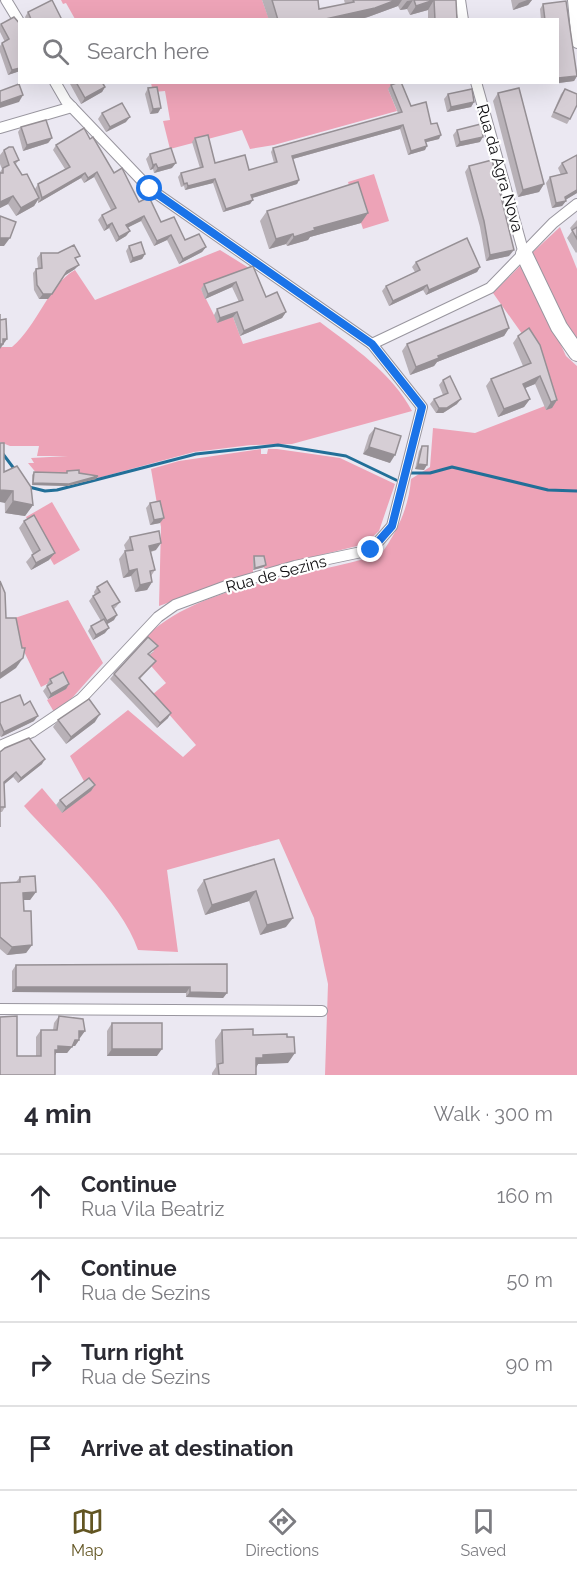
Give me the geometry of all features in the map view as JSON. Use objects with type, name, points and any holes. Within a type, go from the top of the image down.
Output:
[{"type":"main road","points":[[524,254],[559,327],[577,353]]},
{"type":"street","points":[[6,0],[18,20]]},
{"type":"street","points":[[460,0],[463,18]]},
{"type":"street","points":[[573,0],[577,43]]},
{"type":"street","points":[[56,84],[72,107],[150,189],[372,344],[490,288],[564,212],[577,204]]},
{"type":"street","name":"Rua da Agra Nova","points":[[477,84],[524,254]]},
{"type":"street","points":[[0,128],[72,107]]},
{"type":"street","name":"Rua de Sezins","points":[[0,746],[32,732],[81,699],[158,616],[176,605],[229,585],[295,566],[371,550],[392,526],[422,407],[372,344]]},
{"type":"street","points":[[0,1009],[322,1011]]},
{"type":"shaded area","points":[[61,0],[262,0],[269,18],[74,18],[66,3],[63,4]]},
{"type":"shaded area","points":[[151,84],[398,85],[388,89],[397,111],[274,145],[250,149],[242,130],[170,149],[163,121],[170,120],[165,91],[153,92]]},
{"type":"shaded area","points":[[374,174],[389,221],[363,229],[348,182]]},
{"type":"shaded area","points":[[560,227],[577,269],[577,344],[531,254]]},
{"type":"shaded area","points":[[220,250],[249,268],[201,289],[214,315],[233,317],[243,344],[320,322],[383,373],[404,397],[412,411],[292,444],[251,445],[194,452],[83,482],[83,476],[38,475],[28,463],[34,463],[31,458],[68,456],[37,456],[39,446],[10,446],[0,442],[0,347],[12,347],[21,338],[57,285],[66,277],[75,270],[95,300]]},
{"type":"shaded area","points":[[523,263],[566,356],[577,366],[577,1075],[325,1075],[328,984],[314,918],[279,839],[167,870],[178,952],[138,950],[130,931],[104,893],[24,806],[42,788],[62,812],[85,783],[70,756],[128,710],[183,757],[196,745],[152,695],[166,683],[145,659],[154,651],[142,640],[166,620],[224,593],[381,554],[401,519],[408,499],[411,479],[430,467],[433,428],[475,433],[550,404],[535,352],[493,293]]},
{"type":"shaded area","points":[[261,449],[261,454],[267,454],[268,449],[277,449],[340,458],[395,484],[379,531],[365,544],[264,569],[263,559],[253,559],[253,572],[159,606],[161,527],[151,469],[179,461]]},
{"type":"shaded area","points":[[52,502],[80,550],[54,565],[26,517]]},
{"type":"shaded area","points":[[68,600],[103,663],[73,697],[54,712],[47,700],[65,689],[59,678],[41,687],[9,620]]},
{"type":"building","points":[[52,0],[61,18],[31,18],[28,12]]},
{"type":"building","points":[[272,0],[318,0],[319,9],[354,2],[353,0],[396,0],[375,8],[330,18],[277,18]]},
{"type":"building","points":[[414,0],[434,0],[416,6]]},
{"type":"building","points":[[434,0],[456,0],[457,18],[435,18]]},
{"type":"building","points":[[566,1],[577,76],[559,78],[559,18],[545,18],[543,4]]},
{"type":"building","points":[[14,17],[18,22],[18,68],[12,70],[2,43],[9,39],[1,24]]},
{"type":"building","points":[[19,84],[23,95],[0,103],[0,91]]},
{"type":"building","points":[[77,84],[103,84],[105,87],[85,98]]},
{"type":"building","points":[[402,84],[411,106],[426,102],[431,124],[437,123],[441,135],[425,140],[427,146],[411,151],[403,125],[292,156],[299,180],[251,195],[253,200],[226,209],[215,179],[188,186],[187,183],[184,184],[181,173],[203,167],[195,138],[208,135],[215,163],[245,155],[249,170],[277,162],[273,148],[402,112],[391,85]]},
{"type":"building","points":[[157,87],[161,108],[153,109],[148,88]]},
{"type":"building","points":[[519,88],[544,184],[523,190],[498,93]]},
{"type":"building","points":[[472,89],[474,102],[451,107],[448,94]]},
{"type":"building","points":[[565,89],[577,94],[577,105],[570,119],[554,112]]},
{"type":"building","points":[[122,103],[130,117],[110,127],[102,113]]},
{"type":"building","points":[[46,120],[52,138],[27,145],[21,127]]},
{"type":"building","points":[[481,124],[483,137],[460,142],[457,130]]},
{"type":"building","points":[[84,128],[90,139],[93,137],[114,173],[122,168],[139,202],[149,197],[161,222],[174,217],[185,240],[199,234],[206,247],[183,259],[171,235],[157,241],[144,216],[126,225],[130,231],[119,237],[112,223],[107,226],[102,215],[116,208],[97,172],[88,178],[85,173],[42,198],[38,184],[70,167],[56,145]]},
{"type":"building","points":[[13,147],[19,160],[14,162],[22,175],[27,174],[39,198],[21,208],[13,196],[0,202],[0,173],[3,173],[3,168],[9,165],[4,150]]},
{"type":"building","points":[[171,148],[176,163],[158,168],[156,164],[153,165],[150,154]]},
{"type":"building","points":[[577,155],[577,190],[565,197],[566,201],[556,203],[550,177],[567,173],[562,163]]},
{"type":"building","points":[[492,160],[514,250],[490,255],[484,221],[469,166]]},
{"type":"building","points":[[358,182],[368,213],[314,228],[315,230],[294,237],[293,234],[276,239],[267,211]]},
{"type":"building","points":[[0,216],[16,222],[10,238],[0,238]]},
{"type":"building","points":[[577,227],[577,239],[572,230]]},
{"type":"building","points":[[467,238],[480,267],[429,290],[427,285],[393,301],[386,286],[420,270],[416,262]]},
{"type":"building","points":[[141,242],[145,254],[133,258],[129,246]]},
{"type":"building","points":[[74,245],[80,256],[75,258],[79,265],[67,271],[52,294],[43,294],[37,285],[36,269],[42,268],[41,253],[58,253]]},
{"type":"building","points":[[253,266],[266,297],[277,292],[286,312],[244,331],[237,312],[220,318],[217,309],[243,300],[236,282],[208,294],[204,284]]},
{"type":"building","points":[[501,305],[509,328],[416,367],[407,344]]},
{"type":"building","points":[[6,319],[7,339],[3,339],[3,344],[0,344],[0,320]]},
{"type":"building","points":[[529,328],[540,345],[557,400],[551,402],[540,376],[523,384],[530,399],[504,409],[491,379],[531,363],[518,336]]},
{"type":"building","points":[[450,376],[461,399],[447,408],[439,408],[434,399],[448,393],[443,380]]},
{"type":"building","points":[[375,428],[401,436],[395,455],[369,447]]},
{"type":"building","points":[[0,443],[4,443],[4,472],[17,466],[31,487],[33,505],[13,501],[13,491],[0,490]]},
{"type":"building","points":[[422,446],[428,446],[427,465],[418,464]]},
{"type":"building","points":[[79,470],[79,473],[98,476],[69,484],[33,483],[34,472],[67,473],[67,471]]},
{"type":"building","points":[[160,501],[164,518],[154,520],[150,503]]},
{"type":"building","points":[[34,515],[55,553],[36,563],[32,555],[40,550],[24,521]]},
{"type":"building","points":[[159,531],[161,543],[149,546],[155,570],[150,571],[152,582],[140,585],[137,569],[129,571],[125,551],[133,550],[130,537]]},
{"type":"building","points":[[254,556],[264,556],[266,565],[255,568]]},
{"type":"building","points":[[0,581],[5,593],[6,618],[16,618],[22,648],[25,648],[23,658],[0,674]]},
{"type":"building","points":[[107,581],[120,602],[112,606],[117,615],[107,621],[93,596],[100,592],[97,587]]},
{"type":"building","points":[[104,619],[109,628],[96,635],[91,626]]},
{"type":"building","points":[[148,637],[158,646],[148,654],[156,661],[139,678],[171,713],[160,723],[114,674]]},
{"type":"building","points":[[63,672],[69,684],[51,694],[47,686],[52,683],[50,679]]},
{"type":"building","points":[[20,695],[24,705],[30,701],[38,716],[4,732],[0,723],[0,703]]},
{"type":"building","points":[[89,699],[100,714],[71,737],[58,720]]},
{"type":"building","points":[[29,738],[45,759],[21,778],[16,772],[4,782],[5,807],[0,807],[0,752]]},
{"type":"building","points":[[89,778],[95,785],[66,807],[60,800]]},
{"type":"building","points":[[274,859],[293,918],[267,925],[256,891],[212,905],[204,880]]},
{"type":"building","points":[[35,876],[36,892],[23,893],[24,911],[31,911],[32,945],[12,947],[0,937],[0,883],[20,882],[20,877]]},
{"type":"building","points":[[227,964],[227,993],[190,992],[190,987],[16,987],[16,965]]},
{"type":"building","points":[[17,1016],[17,1056],[41,1056],[41,1030],[57,1030],[59,1016],[83,1019],[85,1031],[79,1031],[79,1040],[75,1040],[72,1047],[58,1046],[58,1050],[55,1050],[55,1075],[0,1075],[0,1017]]},
{"type":"building","points":[[112,1023],[162,1023],[162,1049],[112,1049]]},
{"type":"building","points":[[253,1029],[253,1035],[287,1034],[287,1037],[294,1037],[295,1053],[263,1055],[263,1058],[256,1058],[256,1075],[219,1075],[218,1064],[223,1063],[222,1030]]},
{"type":"waterway","points":[[29,487],[45,491],[57,490],[196,454],[278,445],[346,456],[396,480]]},
{"type":"waterway","points":[[0,450],[15,470]]},
{"type":"waterway","points":[[411,473],[430,473],[452,467],[548,490],[577,491]]},
{"type":"route","points":[[150,189],[372,344],[422,407],[392,526],[371,550]]}]
